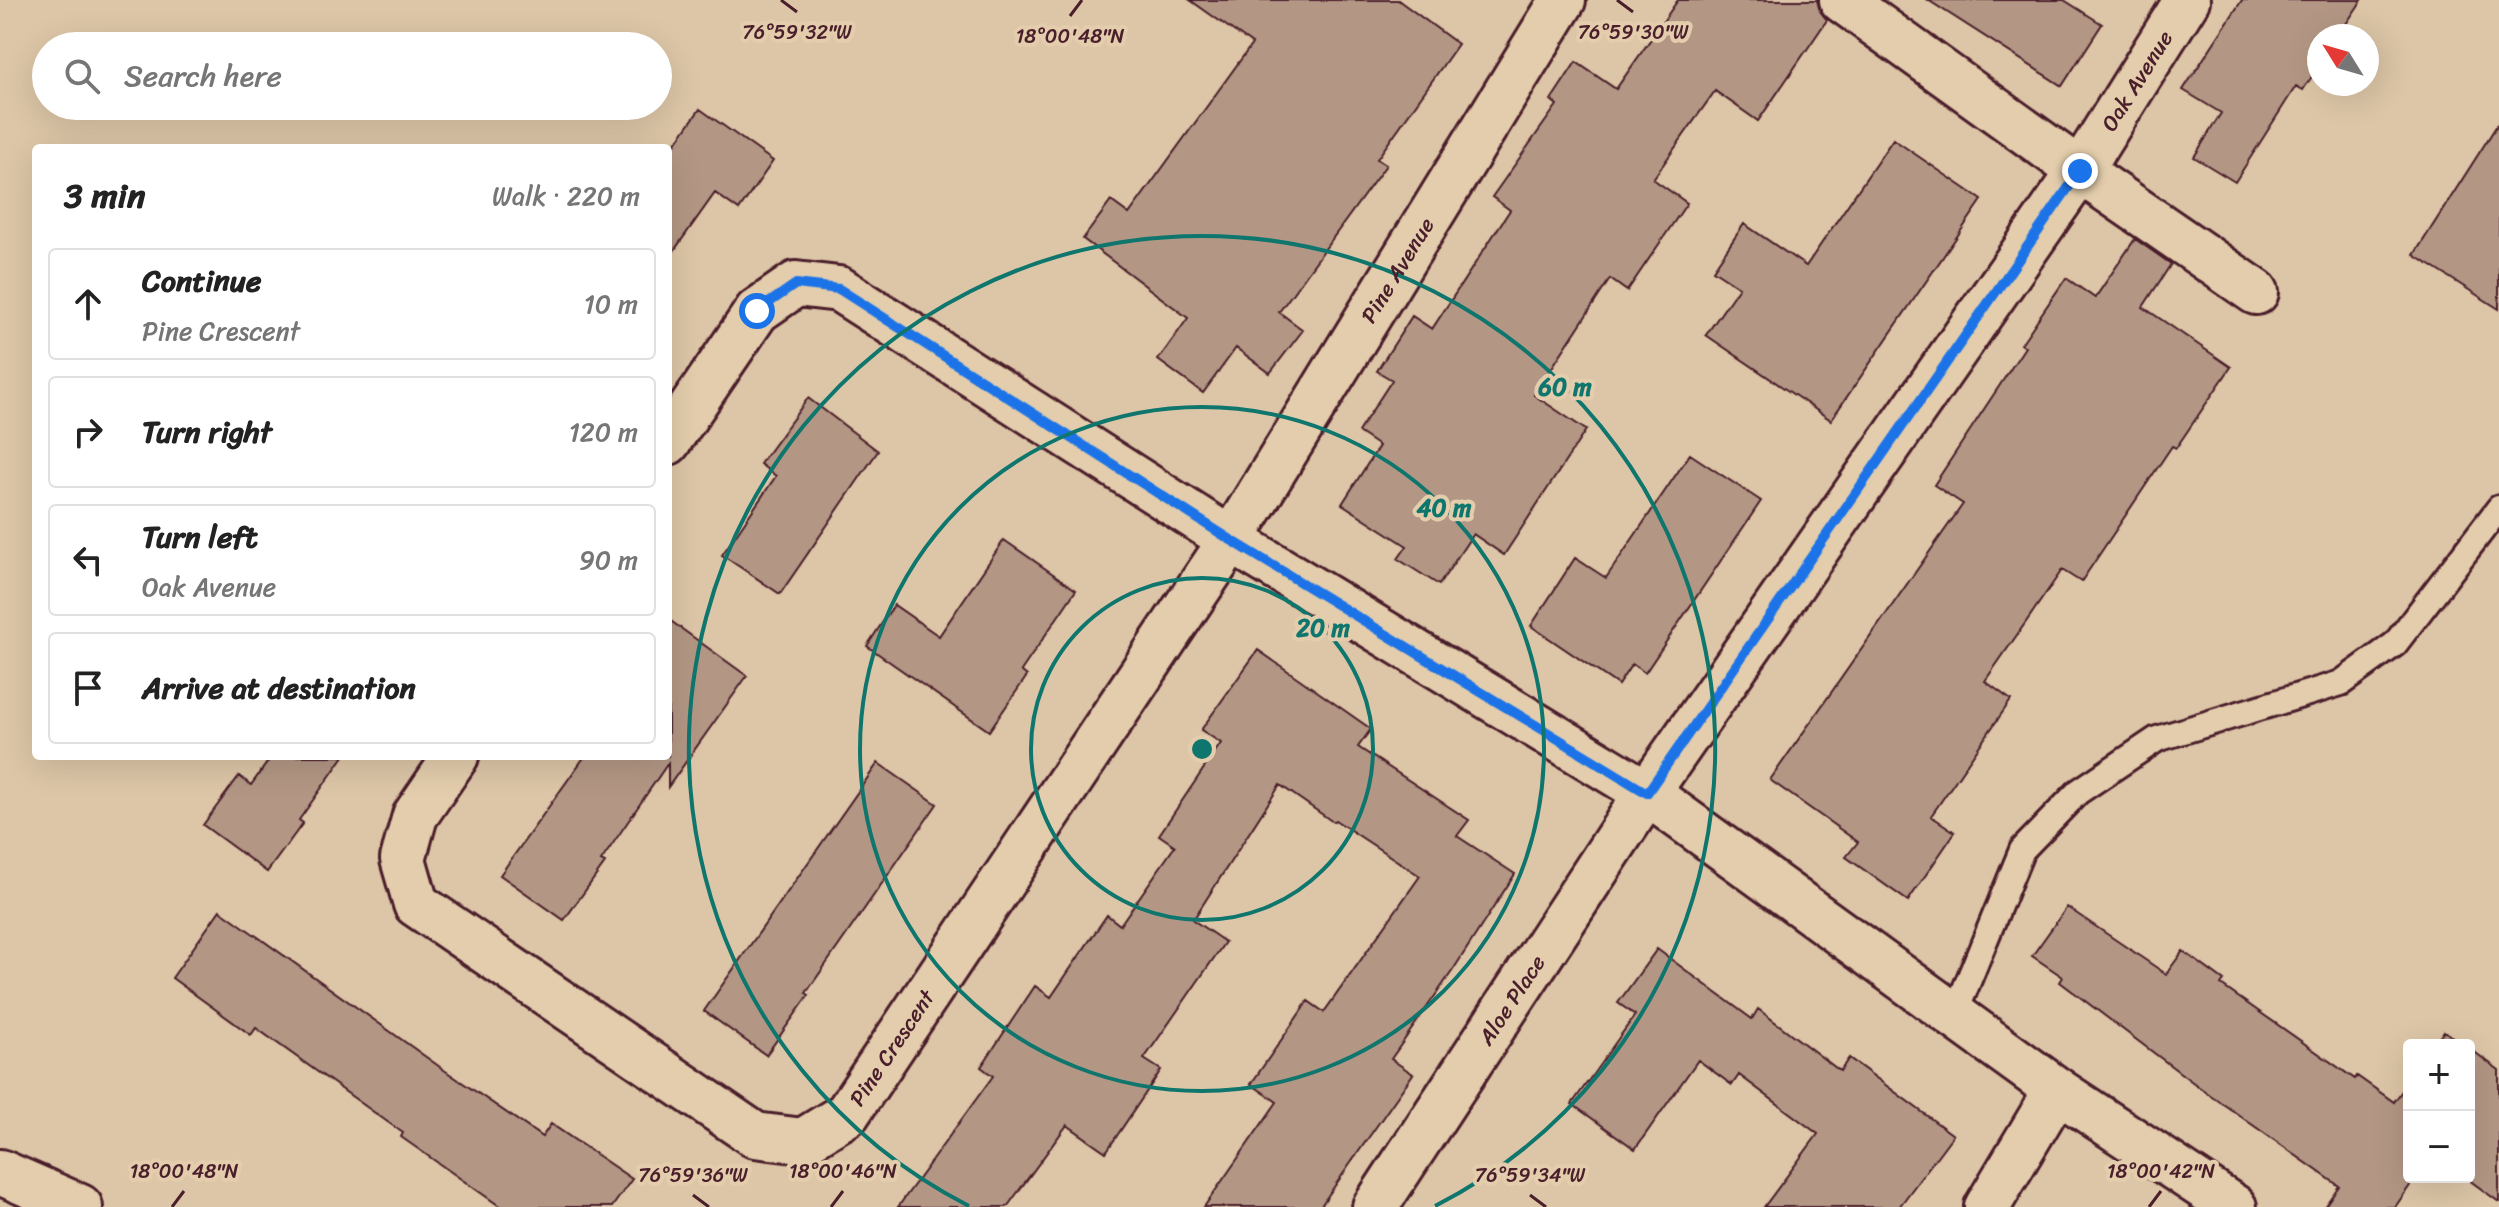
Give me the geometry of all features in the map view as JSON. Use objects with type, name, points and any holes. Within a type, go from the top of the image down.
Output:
[{"type":"street","name":"Pine Avenue","points":[[1231,540],[1563,0]]},
{"type":"street","points":[[1842,0],[2080,171],[2256,292]]},
{"type":"street","name":"Oak Avenue","points":[[1647,793],[2080,171],[2187,0]]},
{"type":"street","points":[[672,436],[757,311],[796,284],[839,289],[1231,540],[1647,793],[2057,1090],[2234,1207]]},
{"type":"street","name":"Pine Crescent","points":[[453,760],[415,816],[403,859],[416,904],[755,1135],[803,1141],[847,1114],[1231,540]]},
{"type":"street","name":"Aloe Place","points":[[1375,1207],[1647,793]]},
{"type":"street","points":[[1987,1207],[2057,1090]]},
{"type":"street","points":[[0,1172],[80,1207]]},
{"type":"lane","points":[[1954,1016],[2022,850],[2078,792],[2157,739],[2341,683],[2395,644],[2499,508]]},
{"type":"building","points":[[1190,0],[1398,0],[1458,44],[1377,159],[1386,165],[1279,312],[1303,330],[1270,373],[1236,348],[1203,393],[1158,360],[1188,318],[1083,239],[1111,201],[1129,214],[1252,44]]},
{"type":"building","points":[[1678,0],[1817,0],[1827,20],[1758,121],[1715,91],[1653,179],[1687,203],[1627,291],[1610,279],[1534,395],[1586,430],[1504,555],[1473,534],[1439,585],[1398,559],[1407,546],[1342,504],[1379,446],[1358,432],[1392,380],[1377,371],[1412,316],[1432,329],[1510,210],[1492,197],[1557,105],[1551,100],[1576,62],[1616,89]]},
{"type":"building","points":[[1928,0],[2064,0],[2102,24],[2062,86]]},
{"type":"building","points":[[2242,0],[2362,0],[2346,24],[2307,24],[2307,84],[2303,90],[2296,86],[2235,182],[2194,157],[2221,113],[2183,90]]},
{"type":"building","points":[[700,109],[773,161],[739,210],[715,193],[672,253],[672,148]]},
{"type":"building","points":[[2499,122],[2499,309],[2414,255]]},
{"type":"building","points":[[1893,139],[1982,200],[1831,420],[1706,335],[1739,287],[1713,270],[1744,224],[1806,266]]},
{"type":"building","points":[[2135,239],[2171,264],[2143,307],[2231,367],[2176,448],[2172,446],[2081,582],[2062,570],[1985,681],[2011,700],[1931,816],[1955,832],[1908,901],[1846,857],[1858,842],[1770,780],[1963,504],[1934,485],[2025,347],[2021,344],[2066,278],[2095,298]]},
{"type":"building","points":[[808,398],[878,451],[780,594],[722,555],[776,476],[760,464]]},
{"type":"building","points":[[1690,454],[1761,501],[1645,673],[1632,664],[1618,685],[1531,626],[1575,558],[1606,578]]},
{"type":"building","points":[[1004,540],[1076,590],[1021,671],[1027,676],[989,731],[867,646],[894,605],[939,636]]},
{"type":"building","points":[[672,622],[747,676],[668,787],[668,763],[601,861],[605,863],[564,920],[500,875],[582,760],[672,760]]},
{"type":"building","points":[[1258,650],[1371,729],[1358,747],[1469,820],[1457,836],[1515,874],[1391,1059],[1413,1074],[1320,1207],[1204,1207],[1277,1102],[1251,1084],[1308,1001],[1324,1012],[1420,876],[1280,785],[1193,920],[1225,942],[1144,1059],[1161,1070],[1106,1152],[1067,1125],[1007,1207],[898,1207],[993,1076],[981,1067],[1035,986],[1051,997],[1107,915],[1120,925],[1175,846],[1159,835],[1221,743],[1201,730]]},
{"type":"building","points":[[269,760],[341,760],[299,820],[303,823],[267,872],[203,825],[239,776],[251,785]]},
{"type":"building","points":[[878,763],[937,804],[766,1055],[704,1011]]},
{"type":"building","points":[[2067,907],[2166,974],[2183,951],[2224,981],[2221,985],[2355,1079],[2357,1076],[2394,1102],[2403,1089],[2403,1183],[2412,1183],[2395,1207],[2324,1207],[2339,1186],[2199,1087],[2060,982],[2063,977],[2032,956]]},
{"type":"building","points":[[220,910],[542,1137],[551,1124],[632,1179],[612,1207],[501,1207],[401,1137],[403,1133],[256,1028],[251,1035],[172,978]]},
{"type":"building","points":[[1657,949],[1752,1019],[1758,1009],[1840,1071],[1849,1058],[1953,1135],[1899,1207],[1764,1207],[1818,1134],[1739,1075],[1732,1085],[1698,1060],[1635,1149],[1572,1104],[1635,1015],[1618,1003]]},
{"type":"building","points":[[2444,1031],[2455,1039],[2438,1039]]},
{"type":"building","points":[[2475,1052],[2499,1070],[2499,1202],[2473,1183]]},
{"type":"route","points":[[757,311],[796,284],[839,289],[1231,540],[1647,793],[2080,171]]}]
